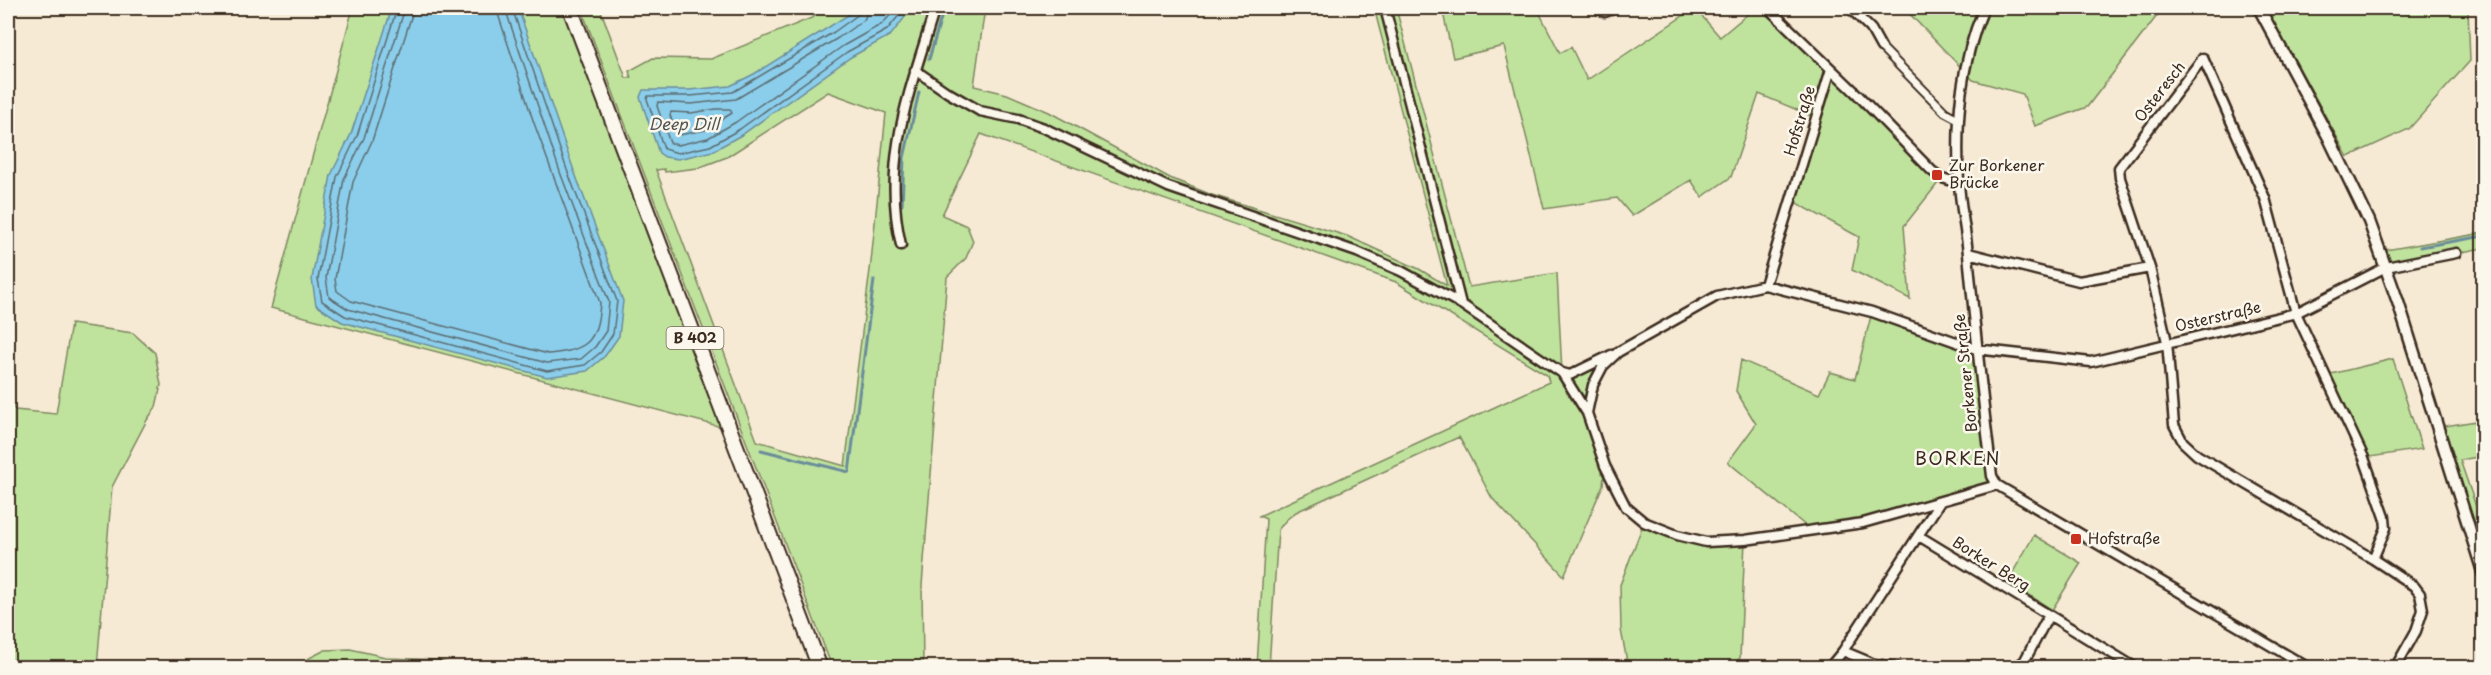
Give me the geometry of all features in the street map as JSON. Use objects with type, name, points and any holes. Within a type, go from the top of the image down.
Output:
[{"type":"main road","name":"B 402","points":[[570,8],[820,668]]},
{"type":"street","points":[[900,245],[895,221],[895,158],[903,112],[935,8]]},
{"type":"street","points":[[1384,8],[1461,304]]},
{"type":"street","points":[[1598,8],[1605,12],[1616,8]]},
{"type":"street","points":[[1768,8],[1932,171],[1942,178],[1959,183]]},
{"type":"street","points":[[1850,8],[1871,29],[1881,47],[1945,112],[1958,119]]},
{"type":"street","name":"Borkener Straße","points":[[1984,8],[1964,70],[1958,119],[1959,183],[1968,253],[1976,349],[1992,476],[1997,485]]},
{"type":"street","points":[[2259,8],[2329,138],[2369,221],[2386,267],[2484,575]]},
{"type":"street","name":"Osteresch","points":[[2373,559],[2386,528],[2385,517],[2364,458],[2296,313],[2265,198],[2203,58],[2119,168],[2120,178],[2150,268],[2167,342],[2174,425],[2183,442],[2197,455],[2373,559],[2403,578],[2420,594],[2423,610],[2416,631],[2395,668]]},
{"type":"street","name":"Hofstraße","points":[[1765,285],[1831,69]]},
{"type":"street","points":[[915,70],[980,111],[1018,119],[1044,128],[1168,187],[1357,252],[1401,271],[1461,304],[1562,373],[1570,375],[1618,352],[1717,296],[1765,285],[1872,312],[1976,349]]},
{"type":"street","points":[[1968,253],[2079,280],[2150,268]]},
{"type":"street","name":"Osterstraße","points":[[1976,349],[2091,362],[2296,313],[2386,267],[2456,254]]},
{"type":"street","points":[[1587,413],[1593,385],[1598,375],[1603,366],[1618,352]]},
{"type":"street","points":[[1562,373],[1587,413],[1605,466],[1626,507],[1644,522],[1677,535],[1707,542],[1745,540],[1863,523],[1997,485],[2306,667]]},
{"type":"street","points":[[1829,668],[1843,651],[1940,502]]},
{"type":"street","name":"Borker Berg","points":[[1919,536],[2136,668]]},
{"type":"street","points":[[2016,668],[2025,660],[2049,615]]},
{"type":"street","points":[[1843,651],[1874,664],[1900,668]]},
{"type":"green space","points":[[353,8],[571,8],[729,429],[271,308]]},
{"type":"green space","points":[[581,8],[600,8],[626,78],[631,78],[629,71],[653,58],[711,59],[814,17],[817,8],[985,8],[974,86],[1007,94],[1049,112],[1170,178],[1212,195],[1347,236],[1419,269],[1447,286],[1374,8],[1396,8],[1469,287],[1557,273],[1562,373],[1570,374],[1618,352],[1603,366],[1587,413],[1605,466],[1603,485],[1564,576],[1492,498],[1459,437],[1296,512],[1286,520],[1278,530],[1269,667],[1257,667],[1266,519],[1259,516],[1549,382],[1547,375],[1396,282],[981,134],[942,215],[967,226],[973,241],[966,258],[947,277],[922,585],[923,667],[832,667]],"holes":[[[828,92],[886,113],[871,262],[845,466],[757,441],[656,170],[664,169],[665,172],[698,168],[727,157]]]},
{"type":"green space","points":[[1442,8],[1537,8],[1560,53],[1571,47],[1587,80],[1695,8],[1720,37],[1755,8],[1768,8],[1942,178],[1904,226],[1910,299],[1852,270],[1859,237],[1791,200],[1814,117],[1759,94],[1731,177],[1702,197],[1691,180],[1632,216],[1617,198],[1544,209],[1504,46],[1453,58]]},
{"type":"green space","points":[[1904,8],[2163,8],[2087,107],[2035,126],[2023,94],[1973,80]]},
{"type":"green space","points":[[2266,8],[2468,8],[2470,61],[2409,129],[2348,157]]},
{"type":"green space","points":[[2483,233],[2483,248],[2386,267],[2380,251]]},
{"type":"green space","points":[[1872,312],[1976,349],[1997,485],[1900,515],[1812,531],[1728,462],[1756,424],[1736,391],[1741,360],[1819,394],[1830,372],[1855,379]]},
{"type":"green space","points":[[71,324],[133,333],[155,353],[161,385],[156,407],[112,487],[97,667],[8,667],[8,395],[15,410],[56,414]]},
{"type":"green space","points":[[2393,359],[2422,449],[2364,458],[2327,375]]},
{"type":"green space","points":[[2483,420],[2483,456],[2460,460],[2483,527],[2483,556],[2438,427]]},
{"type":"green space","points":[[1644,522],[1706,542],[1745,540],[1740,658],[1730,667],[1628,667],[1621,630],[1620,585]]},
{"type":"green space","points":[[2034,535],[2081,563],[2052,610],[2008,581]]},
{"type":"green space","points":[[350,649],[390,658],[437,660],[458,667],[292,667],[325,650]]},
{"type":"water","points":[[392,8],[518,8],[573,168],[623,301],[619,336],[605,356],[587,371],[547,377],[342,322],[316,305],[312,279],[331,175],[351,134]]},
{"type":"water","name":"Deep Dill","points":[[859,8],[912,8],[891,35],[851,57],[743,134],[713,151],[678,159],[665,157],[659,153],[640,97],[643,90],[689,90],[730,86],[754,74]]},
{"type":"waterway","points":[[929,59],[944,8]]},
{"type":"waterway","points":[[902,205],[904,158],[919,92]]},
{"type":"waterway","points":[[2420,247],[2484,236]]},
{"type":"waterway","points":[[761,450],[849,472],[874,280]]},
{"type":"place","name":"Zur Borkener Brücke","points":[[1937,175]]},
{"type":"place","name":"Hofstraße","points":[[2076,539]]},
{"type":"district","name":"BORKEN","points":[[1958,459]]}]
